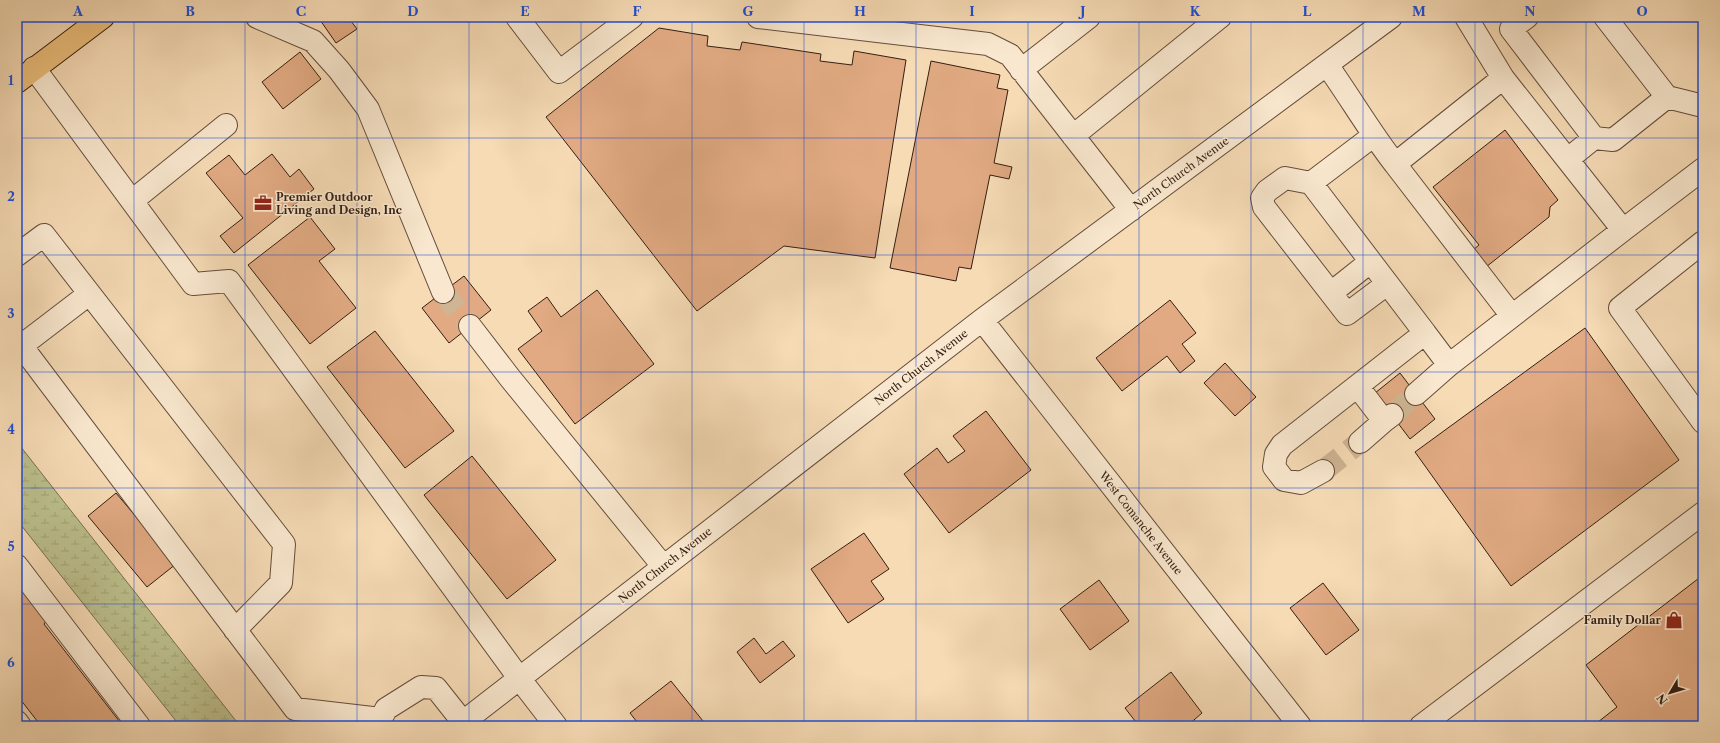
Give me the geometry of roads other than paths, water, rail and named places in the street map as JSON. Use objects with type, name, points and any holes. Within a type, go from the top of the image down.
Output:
[{"type":"main road","points":[[17,82],[103,17]]},
{"type":"street","points":[[257,17],[313,41],[339,70],[368,109],[443,292]]},
{"type":"street","points":[[517,17],[559,72],[632,17]]},
{"type":"street","points":[[758,17],[988,44],[1010,55],[1131,210]]},
{"type":"street","points":[[1021,70],[1089,17]]},
{"type":"street","points":[[1073,136],[1220,17]]},
{"type":"street","name":"North Church Avenue","points":[[460,724],[982,320],[1391,17]]},
{"type":"street","points":[[1466,17],[1503,78],[1623,230]]},
{"type":"street","points":[[1527,17],[1511,30],[1594,138]]},
{"type":"street","points":[[1605,17],[1667,97],[1703,106]]},
{"type":"street","points":[[1327,65],[1347,93],[1373,136],[1512,316]]},
{"type":"street","points":[[34,68],[193,284],[229,280],[519,678],[556,726]]},
{"type":"street","points":[[1395,164],[1503,78]]},
{"type":"street","points":[[1521,101],[1549,80]]},
{"type":"street","points":[[1568,159],[1594,138],[1613,140],[1667,97]]},
{"type":"street","points":[[132,201],[226,125]]},
{"type":"street","points":[[1311,183],[1373,136]]},
{"type":"street","points":[[1416,394],[1449,365],[1703,169]]},
{"type":"street","points":[[1387,284],[1347,314],[1264,207],[1262,198],[1267,191],[1285,178],[1311,183],[1449,365]]},
{"type":"street","points":[[17,255],[44,235],[284,544],[281,583],[235,630]]},
{"type":"street","points":[[1703,242],[1620,308],[1703,422]]},
{"type":"street","points":[[1331,293],[1370,262]]},
{"type":"street","points":[[89,294],[19,343],[295,709],[381,723],[386,709],[421,687],[436,688],[460,724]]},
{"type":"street","name":"West Comanche Avenue","points":[[982,320],[1300,726]]},
{"type":"street","points":[[470,326],[510,378],[663,566]]},
{"type":"street","points":[[1324,471],[1301,484],[1284,480],[1274,467],[1276,454],[1282,445],[1358,387],[1425,333]]},
{"type":"street","points":[[1358,387],[1388,418],[1360,442]]},
{"type":"street","points":[[1421,726],[1703,514]]},
{"type":"street","points":[[17,566],[139,726]]},
{"type":"street","points":[[17,722],[20,726]]},
{"type":"tunnel","points":[[443,292],[470,326]]},
{"type":"tunnel","points":[[1392,415],[1416,394]]},
{"type":"tunnel","points":[[1323,471],[1360,442]]},
{"type":"place","name":"Premier Outdoor Living and Design, Inc","points":[[263,203]]},
{"type":"place","name":"Family Dollar","points":[[1674,620]]}]
